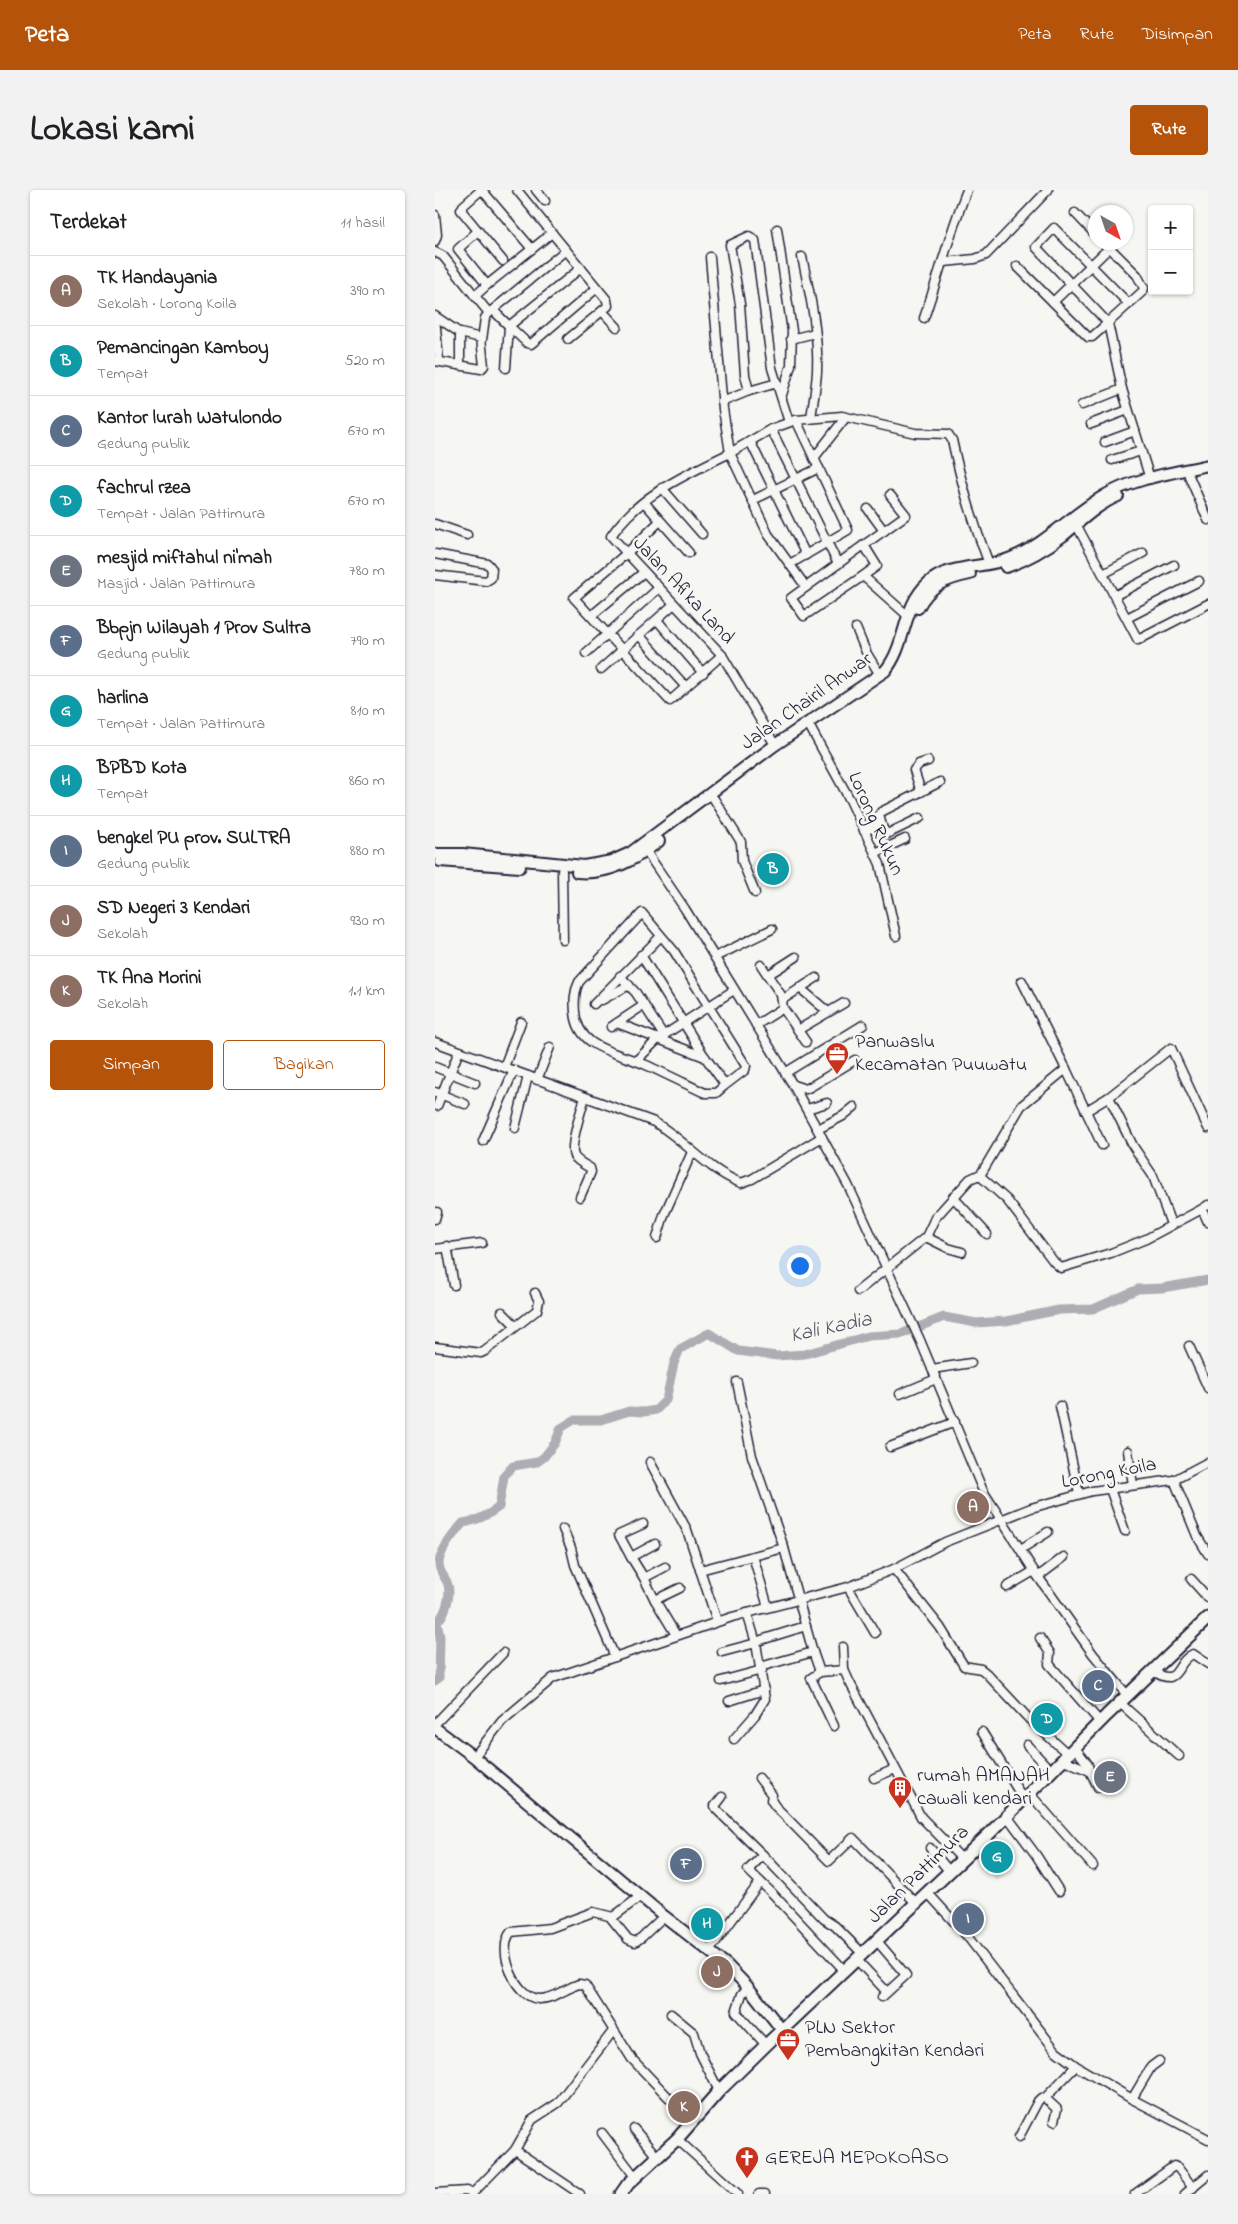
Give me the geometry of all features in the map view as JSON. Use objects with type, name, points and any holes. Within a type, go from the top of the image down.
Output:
[{"type":"highway","name":"Jalan Pattimura","points":[[625,2192],[636,2178],[677,2139],[719,2090],[1027,1797],[1100,1722],[1208,1618]]},
{"type":"main road","name":"Jalan Chairil Anwar","points":[[435,854],[562,871],[604,870],[623,864],[811,729],[826,715],[880,675],[893,660],[907,615],[919,592],[934,578],[948,572],[1010,559],[1050,536],[1103,496],[1208,464]]},
{"type":"main road","name":"Jalan Chairil Anwar","points":[[435,860],[462,858],[584,866],[612,861],[643,849],[775,744],[884,679],[896,666],[918,607],[934,587],[949,579],[1018,563],[1056,540],[1075,524],[1114,498],[1152,481],[1189,476],[1208,471]]},
{"type":"main road","points":[[435,1726],[664,1916],[727,1965],[748,1987],[781,2030]]},
{"type":"street","points":[[503,261],[461,209],[482,190],[532,250]]},
{"type":"street","points":[[517,190],[608,302],[608,306],[568,339]]},
{"type":"street","points":[[536,190],[545,201]]},
{"type":"street","points":[[924,318],[944,262],[947,244],[967,190]]},
{"type":"street","points":[[944,262],[975,259],[986,255],[1048,190]]},
{"type":"street","points":[[1075,213],[1088,227]]},
{"type":"street","points":[[435,215],[437,235],[435,241]]},
{"type":"street","points":[[1129,304],[1054,228],[1035,246],[1108,324],[1122,389],[1152,481]]},
{"type":"street","points":[[777,229],[791,339],[791,365],[782,395]]},
{"type":"street","points":[[478,230],[458,249],[487,285]]},
{"type":"street","points":[[475,296],[553,233]]},
{"type":"street","points":[[749,391],[745,375],[740,304],[730,245],[749,236],[755,240],[772,368],[777,383],[793,421],[814,458],[848,530],[790,564]]},
{"type":"street","points":[[435,317],[437,361],[483,368],[482,340],[485,318],[566,250]]},
{"type":"street","points":[[1053,302],[1091,266],[1103,250]]},
{"type":"street","points":[[1017,266],[1088,338],[1092,338],[1143,292],[1144,288],[1137,274],[1112,250]]},
{"type":"street","points":[[435,252],[443,256],[475,296],[491,312],[527,343],[531,344],[597,288]]},
{"type":"street","points":[[710,257],[722,402],[730,453],[768,534],[806,587]]},
{"type":"street","points":[[802,257],[812,306],[815,333],[817,373],[811,418]]},
{"type":"street","points":[[506,368],[509,326],[581,268]]},
{"type":"street","points":[[602,311],[617,327]]},
{"type":"street","points":[[435,317],[460,333],[482,340]]},
{"type":"street","points":[[460,333],[460,365]]},
{"type":"street","points":[[791,339],[815,333]]},
{"type":"street","points":[[722,402],[749,391],[777,383]]},
{"type":"street","points":[[1082,405],[1122,389]]},
{"type":"street","points":[[1091,424],[1128,410]]},
{"type":"street","points":[[814,458],[846,417]]},
{"type":"street","name":"Jalan Afika Land","points":[[775,744],[722,655],[611,536],[620,522],[662,488],[730,453],[771,429],[793,421],[811,418],[846,417],[915,433],[949,436],[961,482],[989,564]]},
{"type":"street","points":[[771,429],[839,564]]},
{"type":"street","points":[[1105,442],[1135,431]]},
{"type":"street","points":[[750,442],[806,555]]},
{"type":"street","points":[[1112,460],[1141,451]]},
{"type":"street","points":[[753,500],[819,468]]},
{"type":"street","points":[[1189,476],[1208,520]]},
{"type":"street","points":[[662,488],[702,534]]},
{"type":"street","points":[[864,545],[877,566],[804,616],[791,598],[864,545],[907,515],[890,495]]},
{"type":"street","points":[[644,502],[689,553]]},
{"type":"street","points":[[868,509],[884,531]]},
{"type":"street","points":[[660,521],[627,553],[574,598],[670,701],[722,655]]},
{"type":"street","points":[[435,524],[467,535]]},
{"type":"street","points":[[1075,524],[1139,640],[1208,604]]},
{"type":"street","points":[[1103,574],[1143,553]]},
{"type":"street","points":[[435,554],[488,564],[492,569],[491,578],[486,581],[435,575]]},
{"type":"street","points":[[1114,596],[1174,566]]},
{"type":"street","points":[[591,616],[644,572]]},
{"type":"street","points":[[863,576],[907,615]]},
{"type":"street","points":[[1127,618],[1199,581]]},
{"type":"street","points":[[586,653],[659,588]]},
{"type":"street","points":[[601,669],[674,604]]},
{"type":"street","points":[[657,620],[703,673]]},
{"type":"street","points":[[856,628],[866,652],[880,675]]},
{"type":"street","points":[[639,635],[686,688]]},
{"type":"street","name":"Lorong Rukun","points":[[811,729],[864,831],[883,873],[896,936]]},
{"type":"street","points":[[921,792],[914,770],[919,764],[928,761]]},
{"type":"street","points":[[920,818],[887,834],[881,824],[879,815],[881,812],[940,782]]},
{"type":"street","points":[[713,799],[741,842],[743,865],[755,893]]},
{"type":"street","points":[[864,831],[881,824]]},
{"type":"street","points":[[875,854],[905,839]]},
{"type":"street","points":[[643,849],[715,957],[818,1129],[855,1199],[920,1340],[976,1476],[1001,1519],[1036,1574],[1124,1699],[1179,1756]]},
{"type":"street","points":[[562,871],[563,940]]},
{"type":"street","points":[[642,912],[660,936],[673,951],[746,1066],[745,1070],[716,1093],[705,1093],[636,1061],[599,1047],[589,1040],[576,1023],[574,993],[581,979],[642,912]]},
{"type":"street","points":[[715,957],[773,929]]},
{"type":"street","points":[[629,985],[594,1004],[660,936]]},
{"type":"street","points":[[641,955],[705,1057],[720,1076],[724,1086]]},
{"type":"street","points":[[768,975],[796,957]]},
{"type":"street","points":[[761,964],[781,995],[782,1004],[806,1042]]},
{"type":"street","points":[[621,976],[644,1005],[661,1038]]},
{"type":"street","points":[[756,1024],[800,988],[816,978]]},
{"type":"street","points":[[1023,981],[1102,1145]]},
{"type":"street","points":[[800,988],[827,1012]]},
{"type":"street","points":[[636,1061],[661,1038],[734,990]]},
{"type":"street","points":[[798,1030],[844,1003]]},
{"type":"street","points":[[644,1005],[614,1025],[661,1038],[705,1057]]},
{"type":"street","points":[[505,1067],[521,1022]]},
{"type":"street","points":[[785,1072],[863,1025]]},
{"type":"street","points":[[435,1042],[654,1122],[715,1170],[741,1182],[752,1179],[822,1137]]},
{"type":"street","points":[[537,1080],[550,1047]]},
{"type":"street","points":[[1086,1111],[1109,1097],[1171,1048],[1208,1128]]},
{"type":"street","points":[[437,1106],[439,1093],[451,1073],[459,1051]]},
{"type":"street","points":[[793,1085],[806,1089],[855,1060]]},
{"type":"street","points":[[435,1067],[475,1083]]},
{"type":"street","points":[[858,1291],[887,1270],[926,1237],[932,1221],[969,1179],[979,1176],[1021,1106],[1066,1069]]},
{"type":"street","points":[[483,1141],[514,1070]]},
{"type":"street","points":[[515,1128],[527,1076]]},
{"type":"street","points":[[439,1093],[465,1104]]},
{"type":"street","points":[[580,1197],[591,1172],[590,1168],[575,1158],[573,1152],[585,1097]]},
{"type":"street","points":[[1109,1097],[1133,1146],[1153,1176],[1171,1224]]},
{"type":"street","points":[[807,1109],[827,1103]]},
{"type":"street","points":[[818,1129],[843,1116],[854,1107]]},
{"type":"street","points":[[657,1238],[664,1215],[691,1152]]},
{"type":"street","points":[[979,1176],[1007,1200],[1054,1262],[1061,1268],[1111,1253],[1146,1239],[1205,1207],[1208,1222]]},
{"type":"street","points":[[953,1198],[987,1234]]},
{"type":"street","points":[[926,1237],[948,1248],[962,1252]]},
{"type":"street","points":[[435,1249],[482,1243]]},
{"type":"street","points":[[447,1246],[453,1285]]},
{"type":"street","points":[[435,1347],[481,1353],[537,1310],[539,1301],[535,1293]]},
{"type":"street","points":[[503,1312],[516,1326]]},
{"type":"street","points":[[1189,1346],[1205,1373],[1208,1388]]},
{"type":"street","points":[[932,1369],[971,1363]]},
{"type":"street","points":[[900,1394],[936,1379]]},
{"type":"street","points":[[737,1382],[751,1456],[784,1548],[820,1672]]},
{"type":"street","points":[[1060,1406],[1079,1494]]},
{"type":"street","points":[[890,1447],[955,1422]]},
{"type":"street","points":[[1129,1451],[1133,1484]]},
{"type":"street","points":[[650,1462],[687,1530],[717,1622]]},
{"type":"street","points":[[1174,1480],[1208,1462]]},
{"type":"street","name":"Lorong Koila","points":[[473,1757],[503,1721],[547,1682],[717,1622],[768,1606],[848,1587],[894,1569],[931,1549],[1001,1519],[1079,1494],[1133,1484],[1174,1480],[1197,1536],[1208,1554]]},
{"type":"street","points":[[1110,1489],[1125,1531]]},
{"type":"street","points":[[643,1524],[619,1535],[676,1636]]},
{"type":"street","points":[[563,1529],[571,1548],[575,1565],[615,1657]]},
{"type":"street","points":[[1021,1549],[1048,1532]]},
{"type":"street","points":[[631,1557],[655,1544]]},
{"type":"street","points":[[700,1570],[784,1548]]},
{"type":"street","points":[[753,1556],[768,1606]]},
{"type":"street","points":[[1007,1587],[1036,1574],[1064,1557]]},
{"type":"street","points":[[644,1578],[665,1568]]},
{"type":"street","points":[[894,1569],[940,1627],[964,1666],[981,1669],[986,1673],[1030,1720],[1089,1771]]},
{"type":"street","points":[[1191,1579],[1208,1598]]},
{"type":"street","points":[[848,1587],[875,1634]]},
{"type":"street","points":[[655,1600],[680,1588]]},
{"type":"street","points":[[734,1739],[763,1703],[764,1668],[758,1641],[747,1613]]},
{"type":"street","points":[[722,1652],[806,1626]]},
{"type":"street","points":[[1040,1638],[1050,1653],[1049,1664],[1100,1722]]},
{"type":"street","points":[[843,1647],[844,1670],[870,1724],[924,1821],[962,1859]]},
{"type":"street","points":[[721,1681],[813,1652]]},
{"type":"street","points":[[435,1726],[503,1653]]},
{"type":"street","points":[[1153,1671],[1165,1678],[1171,1677],[1179,1671],[1186,1658],[1193,1654],[1208,1664]]},
{"type":"street","points":[[834,1726],[811,1681],[813,1676],[820,1672],[844,1670]]},
{"type":"street","points":[[729,1701],[764,1690]]},
{"type":"street","points":[[982,1732],[1027,1797],[1093,1866]]},
{"type":"street","points":[[1027,1745],[1052,1772]]},
{"type":"street","points":[[1069,1754],[1087,1763],[1089,1771],[1098,1787]]},
{"type":"street","points":[[874,1778],[895,1768]]},
{"type":"street","points":[[759,1778],[772,1795],[771,1800],[775,1806],[829,1861],[853,1838],[916,1903]]},
{"type":"street","points":[[722,1798],[715,1808],[824,1919],[835,1926],[860,1957],[884,1994],[906,1975],[877,1941]]},
{"type":"street","points":[[1007,1816],[1036,1855],[1059,1892]]},
{"type":"street","points":[[930,1848],[949,1871]]},
{"type":"street","points":[[763,1855],[748,1870],[845,1971]]},
{"type":"street","points":[[709,1951],[760,1882]]},
{"type":"street","points":[[927,1892],[967,1936],[1050,2044],[1076,2066],[1207,2138]]},
{"type":"street","points":[[611,1918],[641,1896]]},
{"type":"street","points":[[664,1916],[643,1937],[635,1942],[628,1939],[611,1918],[600,1912],[593,1912],[550,1928],[515,1930],[508,1936],[505,1947],[509,1969],[525,1994],[541,1999],[582,1984],[587,1988],[642,2072],[691,2122]]},
{"type":"street","points":[[748,1987],[741,1994],[736,2012],[766,2045]]},
{"type":"street","points":[[671,2014],[694,2032],[700,2053],[719,2090]]},
{"type":"street","points":[[435,2193],[467,2191],[473,2194],[515,2150],[532,2120],[558,2103],[613,2030]]},
{"type":"street","points":[[1133,2099],[1151,2067],[1159,2061]]},
{"type":"street","points":[[1019,2138],[1040,2098],[1045,2098],[1076,2066]]},
{"type":"street","points":[[1045,2098],[1057,2109],[1053,2121]]},
{"type":"street","points":[[634,2129],[658,2158]]},
{"type":"street","points":[[603,2133],[636,2178]]},
{"type":"street","points":[[677,2139],[737,2194]]},
{"type":"street","points":[[515,2150],[580,2194]]},
{"type":"street","points":[[1135,2194],[1174,2166],[1178,2168],[1193,2188]]},
{"type":"street","points":[[1185,2194],[1208,2175]]},
{"type":"street","points":[[759,2194],[765,2194]]},
{"type":"shaded area","points":[[985,1851],[1004,1876],[996,1881],[978,1856]]},
{"type":"waterway","name":"Kali Kadia","points":[[435,1681],[439,1678],[440,1637],[437,1622],[445,1609],[449,1592],[439,1564],[444,1548],[456,1531],[463,1523],[482,1518],[499,1507],[504,1476],[513,1466],[537,1462],[544,1457],[555,1443],[561,1428],[574,1420],[601,1420],[629,1411],[644,1412],[656,1410],[666,1400],[674,1363],[680,1349],[709,1333],[738,1351],[777,1356],[805,1354],[868,1336],[901,1334],[944,1317],[976,1323],[1006,1321],[1059,1310],[1093,1309],[1138,1289],[1162,1288],[1208,1280]]},
{"type":"place","name":"Pemancingan Kamboy","points":[[773,869]]},
{"type":"place","name":"Panwaslu Kecamatan Puuwatu","points":[[837,1075]]},
{"type":"place","name":"TK Handayania","points":[[973,1507]]},
{"type":"place","name":"Kantor lurah Watulondo","points":[[1098,1686]]},
{"type":"place","name":"fachrul rzea","points":[[1047,1719]]},
{"type":"place","name":"mesjid miftahul ni'mah","points":[[1110,1777]]},
{"type":"place","name":"rumah AMANAH cawali kendari","points":[[900,1809]]},
{"type":"place","name":"harlina","points":[[997,1857]]},
{"type":"place","name":"Bbpjn Wilayah 1 Prov Sultra","points":[[686,1864]]},
{"type":"place","name":"bengkel PU prov. SULTRA","points":[[968,1919]]},
{"type":"place","name":"BPBD Kota","points":[[707,1924]]},
{"type":"place","name":"SD Negeri 3 Kendari","points":[[717,1972]]},
{"type":"place","name":"PLN Sektor Pembangkitan Kendari","points":[[788,2061]]},
{"type":"place","name":"TK Ana Morini","points":[[684,2107]]},
{"type":"place","name":"GEREJA MEPOKOASO","points":[[747,2179]]}]
